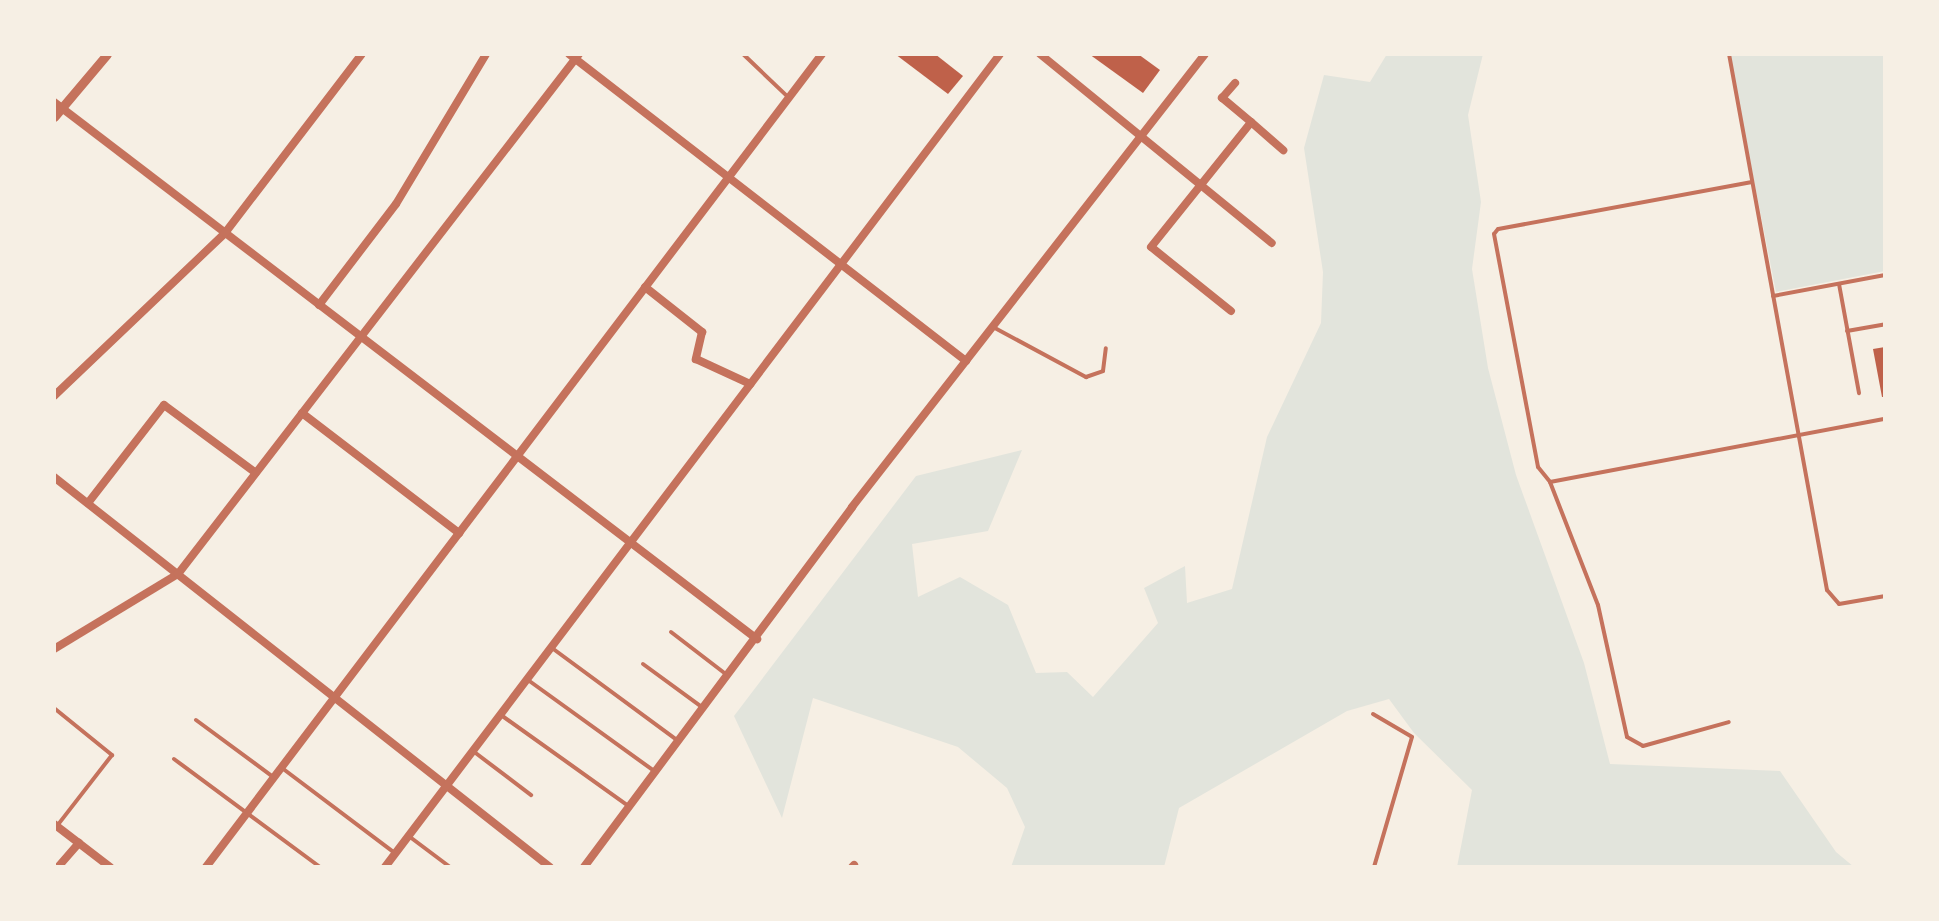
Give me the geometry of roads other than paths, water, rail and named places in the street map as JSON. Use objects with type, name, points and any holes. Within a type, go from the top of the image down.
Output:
[{"type":"street","points":[[54,117],[64,110],[107,54]]},
{"type":"street","points":[[54,396],[225,233],[362,54]]},
{"type":"street","points":[[319,305],[396,204],[486,54]]},
{"type":"street","points":[[206,867],[822,54]]},
{"type":"street","points":[[385,867],[1000,54]]},
{"type":"street","points":[[1040,54],[1144,134],[1272,243]]},
{"type":"street","points":[[584,867],[966,361],[1205,54]]},
{"type":"street","points":[[54,649],[178,574],[575,56],[966,361]]},
{"type":"street","points":[[1235,83],[1222,98],[1283,150]]},
{"type":"street","points":[[54,102],[757,639]]},
{"type":"street","points":[[1231,311],[1151,247],[1251,122]]},
{"type":"street","points":[[645,287],[702,332],[696,359],[750,384]]},
{"type":"street","points":[[88,503],[164,405],[256,473]]},
{"type":"street","points":[[302,413],[459,533]]},
{"type":"street","points":[[54,477],[550,867]]},
{"type":"street","points":[[56,825],[110,867]]},
{"type":"street","points":[[58,867],[79,843]]},
{"type":"lane","points":[[743,54],[789,98]]},
{"type":"lane","points":[[1729,54],[1827,590],[1839,604],[1885,596]]},
{"type":"lane","points":[[1729,722],[1643,746],[1627,737],[1598,605],[1550,482],[1538,467],[1494,234],[1498,229],[1752,182]]},
{"type":"lane","points":[[1772,296],[1885,275]]},
{"type":"lane","points":[[1839,284],[1859,393]]},
{"type":"lane","points":[[1847,331],[1885,324]]},
{"type":"lane","points":[[993,327],[1086,377],[1103,371],[1106,348]]},
{"type":"lane","points":[[1550,482],[1885,419]]},
{"type":"lane","points":[[671,632],[728,676]]},
{"type":"lane","points":[[551,647],[679,741]]},
{"type":"lane","points":[[643,664],[704,708]]},
{"type":"lane","points":[[527,679],[656,772]]},
{"type":"lane","points":[[54,708],[112,755],[56,825]]},
{"type":"lane","points":[[500,714],[629,807]]},
{"type":"lane","points":[[1373,714],[1412,737],[1374,867]]},
{"type":"lane","points":[[196,720],[274,777]]},
{"type":"lane","points":[[473,751],[531,795]]},
{"type":"lane","points":[[174,759],[320,867]]},
{"type":"lane","points":[[281,767],[395,853]]},
{"type":"lane","points":[[408,836],[450,867]]}]
